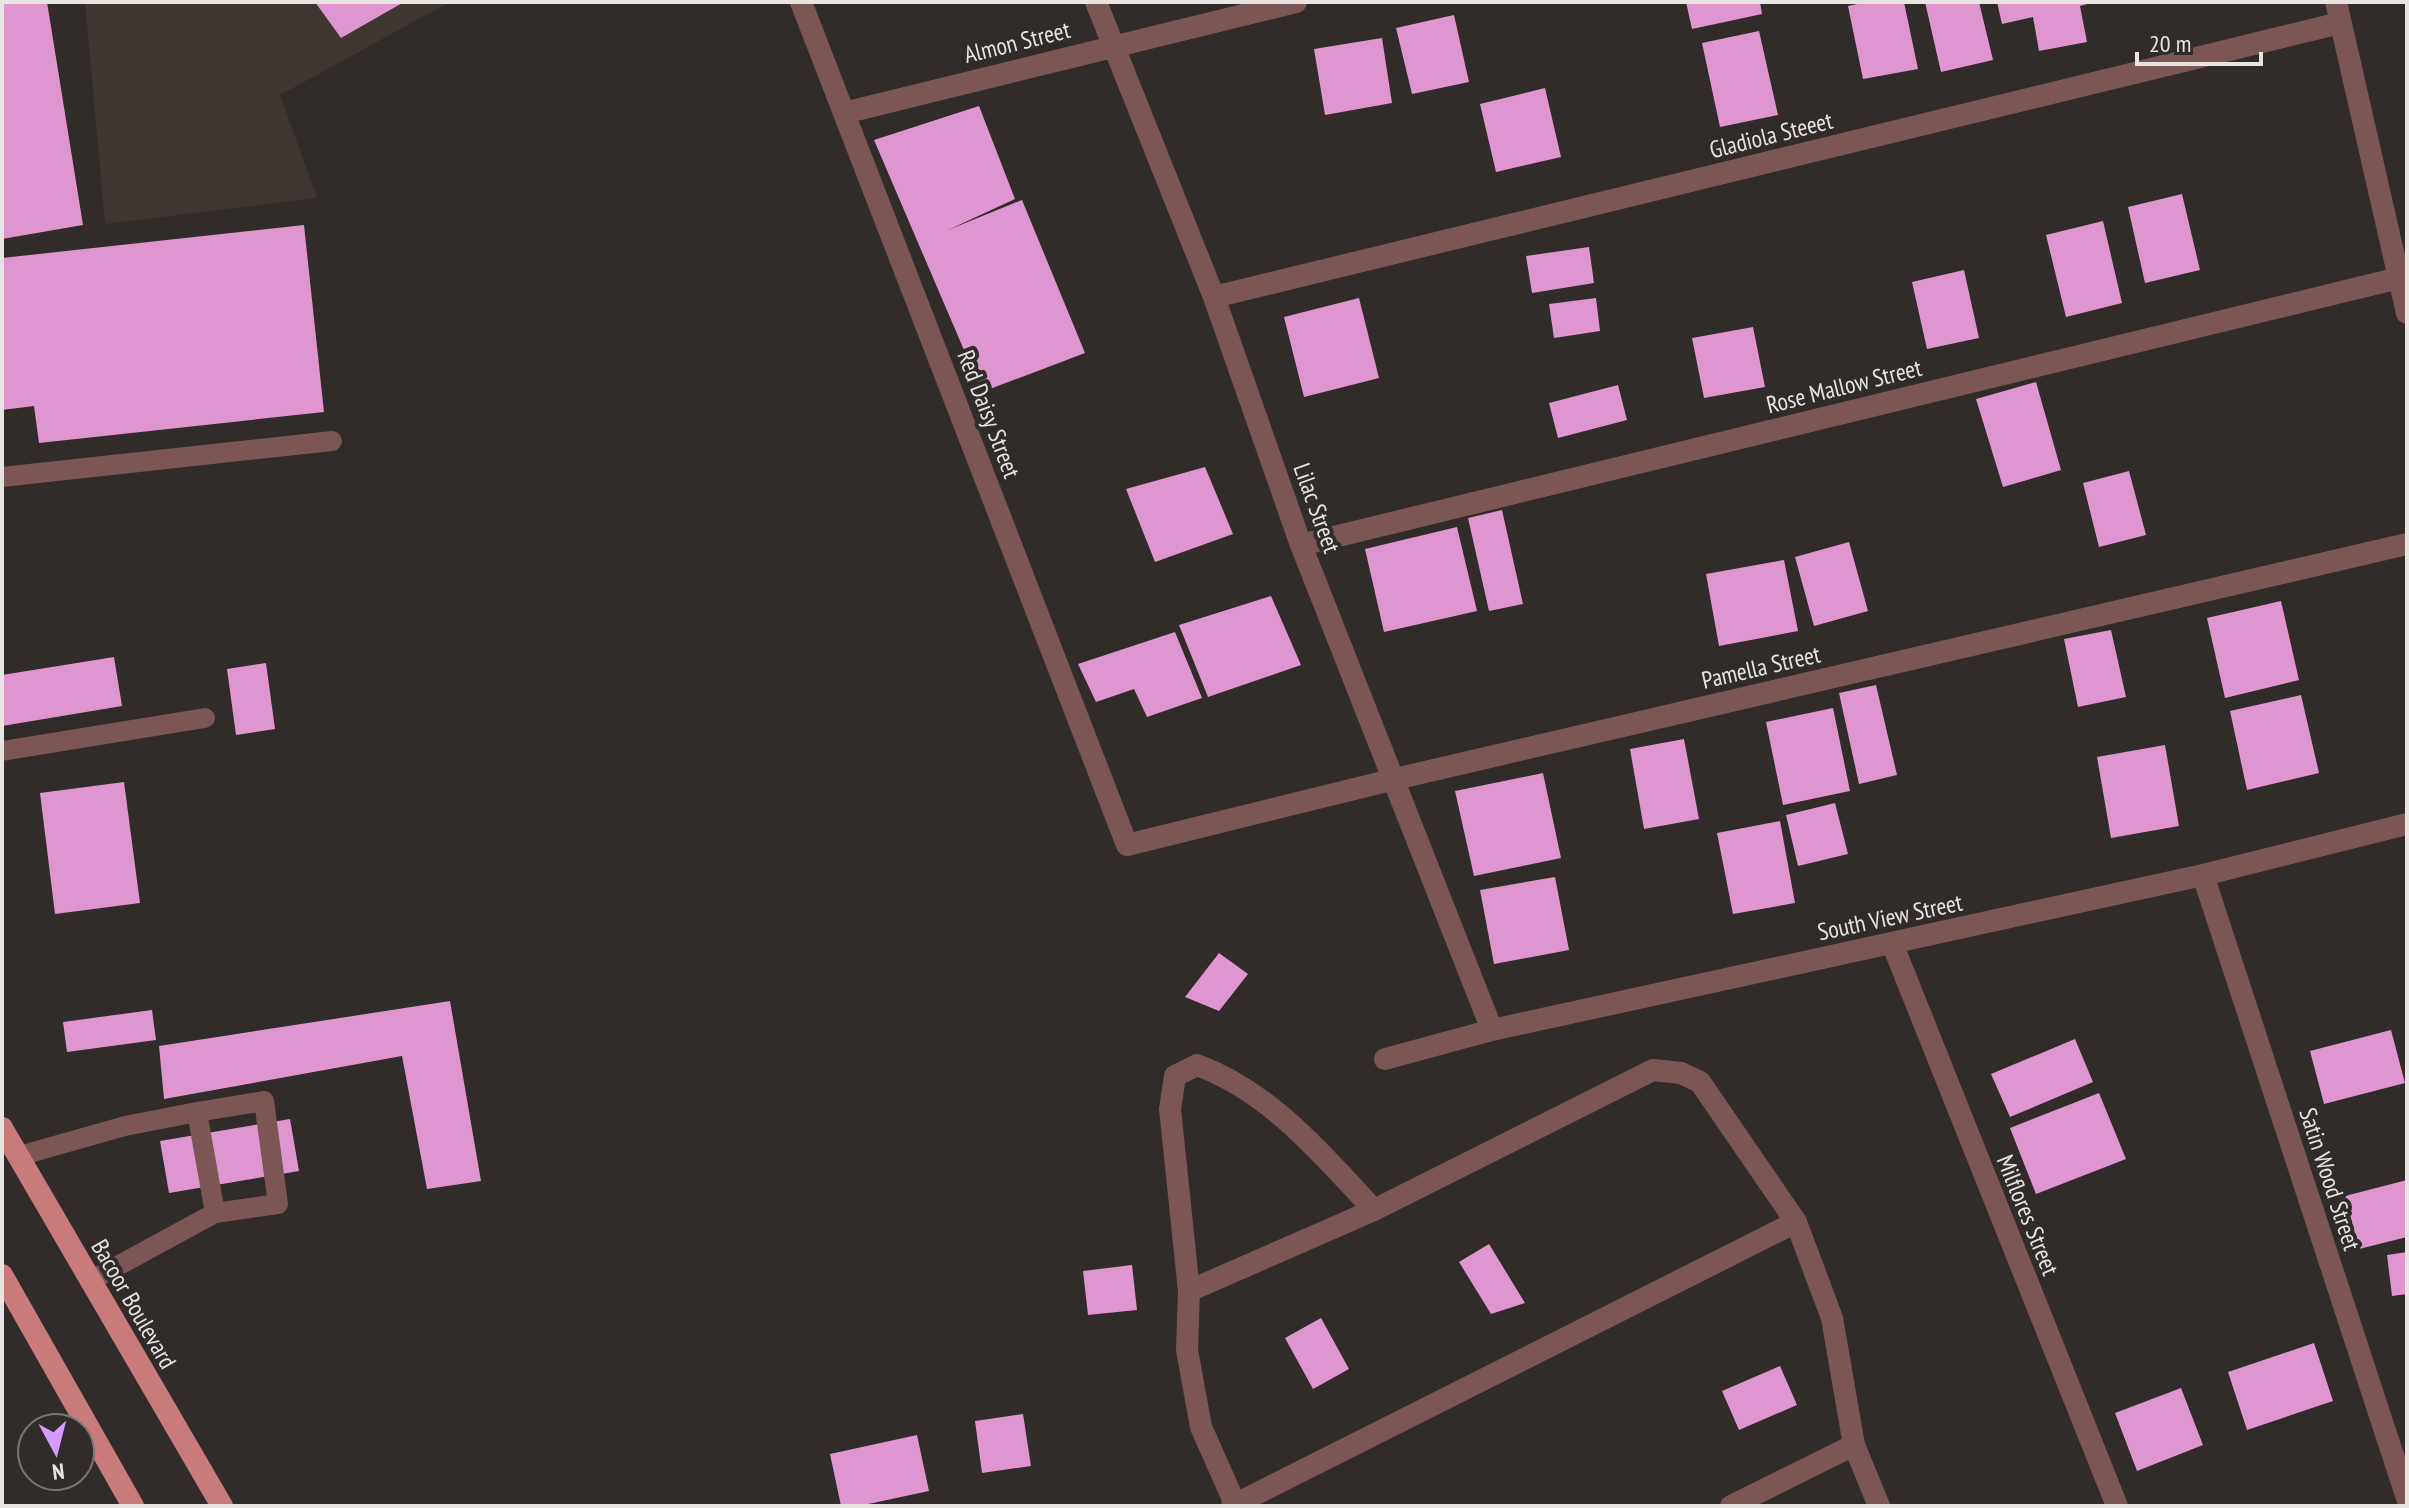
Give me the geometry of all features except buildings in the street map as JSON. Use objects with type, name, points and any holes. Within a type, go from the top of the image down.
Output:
[{"type":"main road","name":"Bacoor Boulevard","points":[[2,1128],[222,1506]]},
{"type":"main road","points":[[2,1275],[133,1506]]},
{"type":"street","name":"Red Daisy Street","points":[[801,2],[1127,845]]},
{"type":"street","name":"Lilac Street","points":[[1096,2],[1214,297],[1301,545],[1492,1030]]},
{"type":"street","name":"Almon Street","points":[[844,113],[1113,44],[1296,2]]},
{"type":"street","points":[[2338,12],[2407,313]]},
{"type":"street","name":"Gladiola Steeet","points":[[1214,297],[2338,12]]},
{"type":"street","name":"Rose Mallow Street","points":[[1301,545],[2399,278]]},
{"type":"street","name":"Pamella Street","points":[[1127,845],[1395,779],[2407,544]]},
{"type":"street","name":"South View Street","points":[[1385,1059],[1492,1030],[2203,875],[2407,824]]},
{"type":"street","name":"Satin Wood Street","points":[[2203,875],[2407,1498]]},
{"type":"street","name":"Milflores Street","points":[[1892,943],[2117,1506]]},
{"type":"street","points":[[1374,1210],[1307,1137],[1227,1076],[1197,1065],[1175,1076],[1170,1109],[1189,1291],[1187,1350],[1201,1427],[1235,1506],[1796,1222]]},
{"type":"street","points":[[1189,1291],[1374,1210],[1653,1070],[1681,1073],[1700,1082],[1796,1222],[1832,1318],[1854,1445],[1879,1506]]},
{"type":"street","points":[[1731,1506],[1854,1445]]},
{"type":"lane","points":[[2,477],[332,441]]},
{"type":"lane","points":[[2,751],[205,718]]},
{"type":"lane","points":[[19,1156],[125,1126],[264,1101],[278,1204],[215,1213],[90,1281]]},
{"type":"lane","points":[[197,1112],[215,1213]]},
{"type":"shaded area","points":[[85,2],[450,2],[280,95],[317,198],[105,224]]}]
